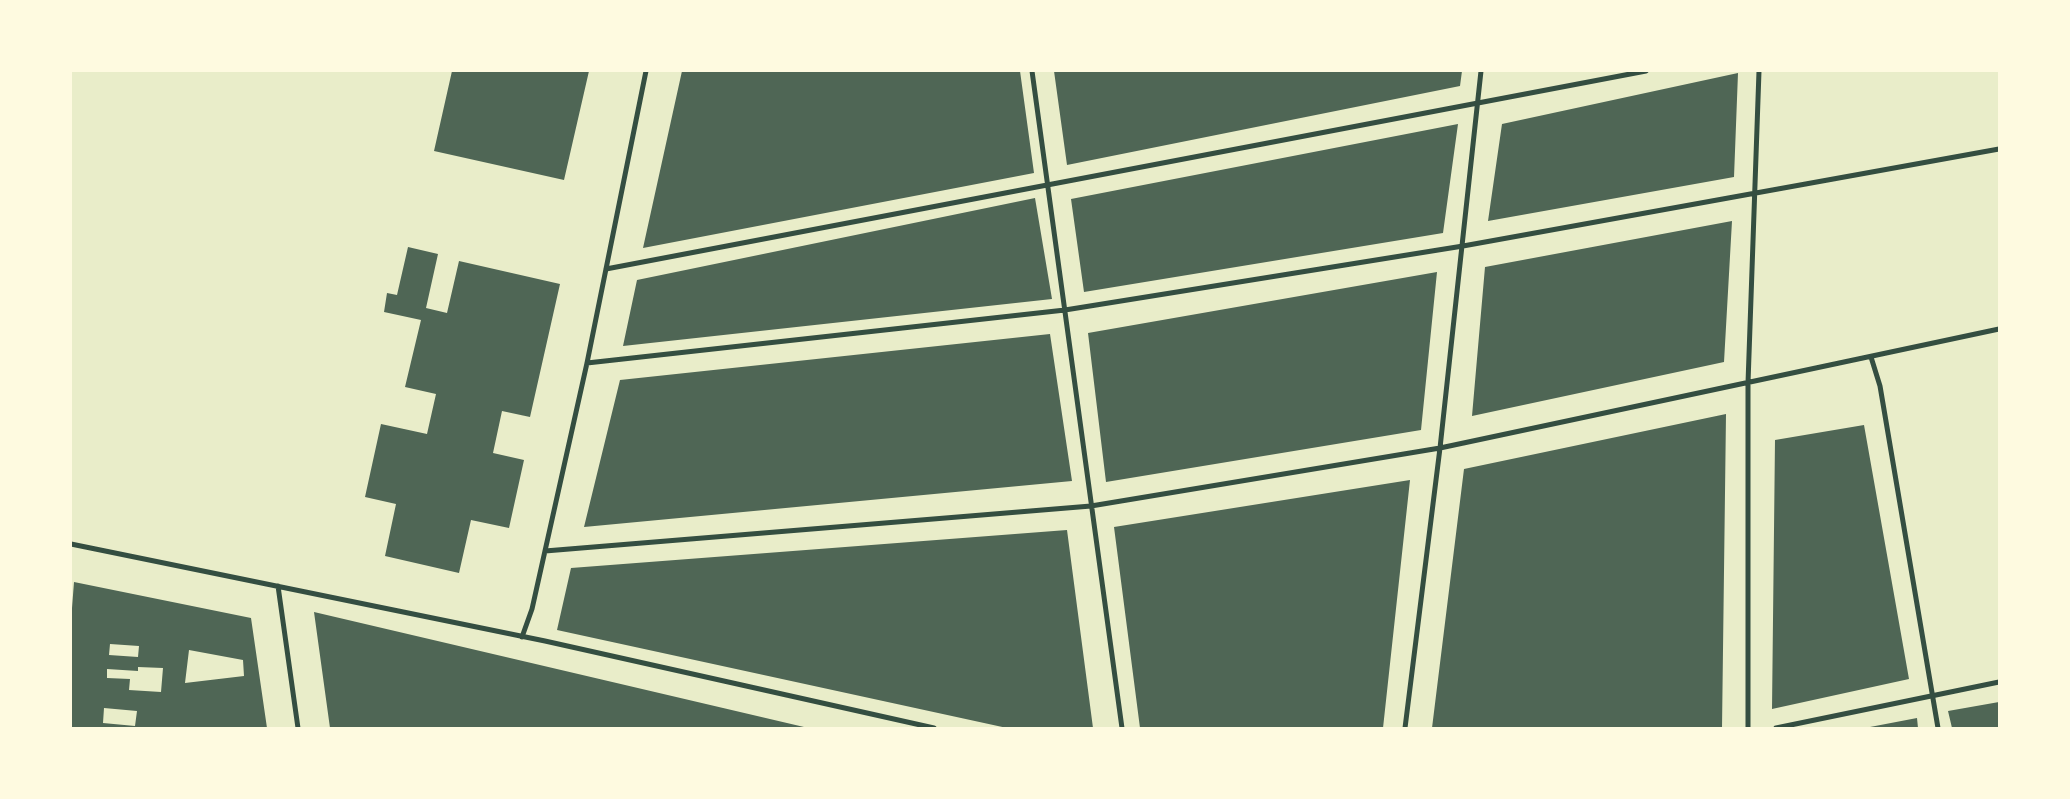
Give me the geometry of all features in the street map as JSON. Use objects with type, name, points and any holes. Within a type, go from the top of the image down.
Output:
[{"type":"street","points":[[522,636],[532,609],[587,363],[646,71]]},
{"type":"street","points":[[1032,71],[1122,728]]},
{"type":"street","points":[[1405,728],[1440,448],[1482,71]]},
{"type":"street","points":[[606,269],[1478,105],[1646,71]]},
{"type":"street","points":[[1748,728],[1748,383],[1760,71]]},
{"type":"street","points":[[587,363],[1065,310],[1463,246],[1999,149]]},
{"type":"street","points":[[545,551],[1091,506],[1440,448],[1999,329]]},
{"type":"street","points":[[1871,357],[1880,386],[1938,728]]},
{"type":"street","points":[[71,544],[522,636],[934,728]]},
{"type":"street","points":[[278,586],[298,728]]},
{"type":"street","points":[[1776,728],[1999,682]]},
{"type":"building","points":[[452,71],[589,71],[564,180],[434,151]]},
{"type":"building","points":[[682,71],[1020,71],[1034,173],[643,248]]},
{"type":"building","points":[[1054,71],[1462,71],[1460,86],[1067,165]]},
{"type":"building","points":[[1738,73],[1734,177],[1488,221],[1502,124]]},
{"type":"building","points":[[1458,124],[1443,233],[1084,292],[1071,199]]},
{"type":"building","points":[[1035,198],[1052,299],[623,346],[637,280]]},
{"type":"building","points":[[1732,221],[1724,362],[1472,416],[1485,267]]},
{"type":"building","points":[[408,247],[438,254],[426,308],[447,313],[459,261],[560,284],[530,417],[502,411],[493,453],[524,460],[509,528],[471,520],[459,573],[385,556],[396,504],[365,497],[381,424],[427,434],[436,394],[405,387],[421,320],[384,312],[387,293],[397,295]]},
{"type":"building","points":[[1437,272],[1421,430],[1106,482],[1088,333]]},
{"type":"building","points":[[1050,334],[1072,481],[584,527],[620,380]]},
{"type":"building","points":[[1726,414],[1722,728],[1432,728],[1464,469]]},
{"type":"building","points":[[1864,425],[1909,679],[1772,709],[1775,440]]},
{"type":"building","points":[[1410,480],[1383,728],[1140,728],[1114,527]]},
{"type":"building","points":[[1067,530],[1093,728],[1007,728],[557,630],[571,568]]},
{"type":"building","points":[[74,582],[251,618],[267,728],[71,728],[71,621]],"holes":[[[110,644],[139,646],[138,657],[109,655]],[[189,650],[243,660],[244,676],[185,683]],[[138,667],[163,668],[161,692],[129,690],[130,679],[107,678],[107,669],[138,671]],[[104,708],[137,711],[135,726],[103,723]]]},
{"type":"building","points":[[314,612],[804,727],[804,728],[330,728]]},
{"type":"building","points":[[1999,702],[1999,728],[1952,728],[1948,711]]},
{"type":"building","points":[[1917,718],[1918,728],[1870,728],[1870,727]]}]
